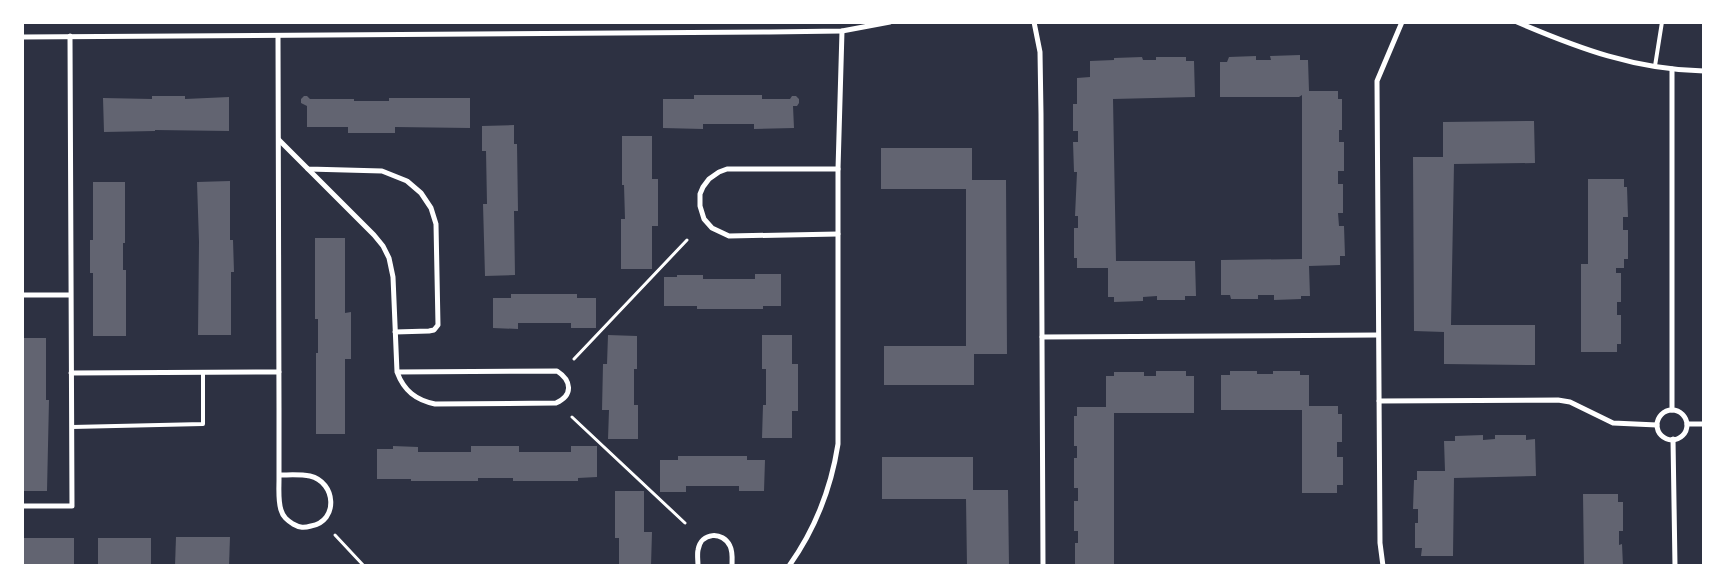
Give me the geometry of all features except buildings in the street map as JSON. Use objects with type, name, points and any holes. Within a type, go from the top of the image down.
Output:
[{"type":"street","points":[[22,37],[842,31],[890,22]]},
{"type":"street","points":[[1034,22],[1039,44],[1040,62],[1043,566]]},
{"type":"street","points":[[1382,562],[1380,543],[1376,81],[1402,22]]},
{"type":"street","points":[[1517,22],[1587,50],[1629,62],[1672,69],[1704,71]]},
{"type":"street","points":[[789,566],[819,515],[831,481],[836,458],[839,426],[838,169],[842,31]]},
{"type":"street","points":[[22,506],[72,506],[70,36]]},
{"type":"street","points":[[278,36],[279,475],[280,508],[286,519],[302,528],[314,526],[324,520],[329,513],[331,503],[330,494],[325,484],[310,476],[279,475]]},
{"type":"street","points":[[1672,69],[1672,410]]},
{"type":"street","points":[[278,140],[374,235],[387,254],[393,272],[396,372],[402,384],[412,396],[435,404],[556,402],[563,400],[568,386],[563,375],[557,371],[396,372]]},
{"type":"street","points":[[308,169],[382,172],[407,181],[420,192],[431,208],[437,234],[437,327],[429,331],[395,332]]},
{"type":"street","points":[[838,169],[727,169],[709,179],[700,194],[699,202],[700,212],[706,223],[716,231],[730,236],[838,234]]},
{"type":"street","points":[[22,295],[70,295]]},
{"type":"street","points":[[1042,337],[1378,335]]},
{"type":"street","points":[[71,373],[279,372]]},
{"type":"street","points":[[1379,401],[1558,400],[1570,402],[1613,423],[1657,425]]},
{"type":"street","points":[[1672,410],[1684,415],[1687,424],[1684,434],[1673,439],[1662,436],[1657,425],[1662,414],[1672,410]]},
{"type":"street","points":[[1687,424],[1704,424]]},
{"type":"street","points":[[1673,439],[1675,566]]},
{"type":"street","points":[[698,566],[698,550],[704,538],[718,536],[725,539],[732,551],[732,566]]},
{"type":"lane","points":[[1655,66],[1662,22]]},
{"type":"lane","points":[[72,427],[203,424],[202,373]]},
{"type":"path","points":[[574,359],[687,240]]},
{"type":"path","points":[[572,417],[685,523]]},
{"type":"path","points":[[335,535],[364,566]]}]
